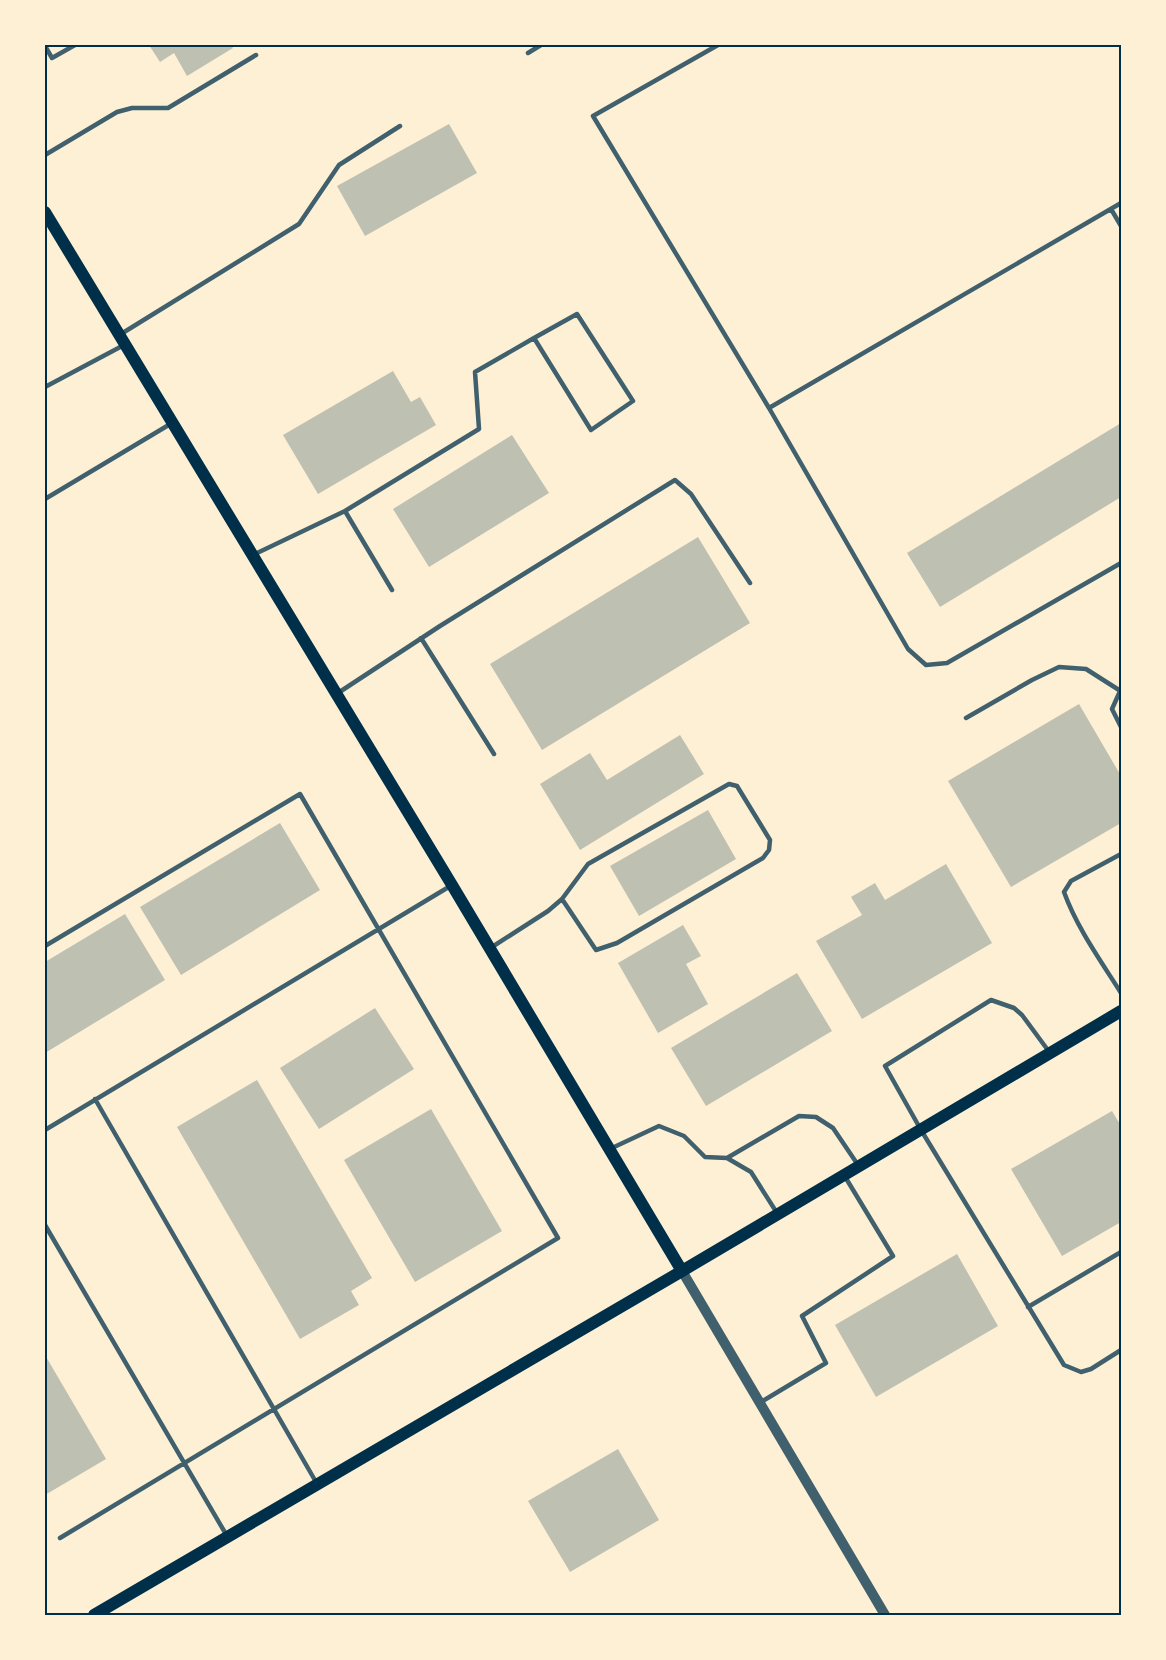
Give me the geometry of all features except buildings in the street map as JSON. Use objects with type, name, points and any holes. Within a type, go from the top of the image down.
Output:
[{"type":"main road","points":[[45,213],[452,885],[682,1271]]},
{"type":"main road","points":[[94,1615],[1121,1011]]},
{"type":"street","points":[[682,1271],[885,1615]]},
{"type":"lane","points":[[45,46],[52,58],[75,45]]},
{"type":"lane","points":[[528,53],[542,45]]},
{"type":"lane","points":[[718,45],[593,116],[769,408],[908,649],[926,665],[947,663],[1121,563]]},
{"type":"lane","points":[[45,155],[117,112],[132,108],[168,108],[256,55]]},
{"type":"lane","points":[[45,387],[122,340],[299,224],[339,165],[400,126]]},
{"type":"lane","points":[[769,408],[1121,203]]},
{"type":"lane","points":[[1111,209],[1121,226]]},
{"type":"lane","points":[[252,555],[345,511],[479,429],[475,372],[534,338],[577,314],[633,401],[591,430],[534,338]]},
{"type":"lane","points":[[45,499],[172,423]]},
{"type":"lane","points":[[336,694],[421,638],[675,480],[691,494],[750,583]]},
{"type":"lane","points":[[345,511],[392,590]]},
{"type":"lane","points":[[421,638],[494,754]]},
{"type":"lane","points":[[966,718],[1059,667],[1086,669],[1120,689],[1112,709],[1121,727]]},
{"type":"lane","points":[[489,949],[549,911],[562,899],[588,864],[729,784],[737,786],[770,840],[763,858],[617,943],[602,949],[596,950],[562,899]]},
{"type":"lane","points":[[45,946],[300,794],[558,1238],[60,1538]]},
{"type":"lane","points":[[1121,854],[1071,881],[1064,892],[1086,936],[1121,993]]},
{"type":"lane","points":[[45,1130],[452,885]]},
{"type":"lane","points":[[1050,1053],[1022,1015],[1014,1008],[991,1000],[885,1066],[921,1130],[1064,1365],[1081,1372],[1091,1369],[1121,1350]]},
{"type":"lane","points":[[95,1099],[317,1485]]},
{"type":"lane","points":[[727,1158],[799,1116],[816,1117],[833,1128],[860,1166]]},
{"type":"lane","points":[[609,1149],[659,1125],[684,1136],[705,1157],[727,1158],[751,1172],[778,1214]]},
{"type":"lane","points":[[759,1402],[826,1363],[802,1316],[893,1256],[844,1175]]},
{"type":"lane","points":[[45,1225],[227,1537]]},
{"type":"lane","points":[[1028,1307],[1121,1252]]}]
